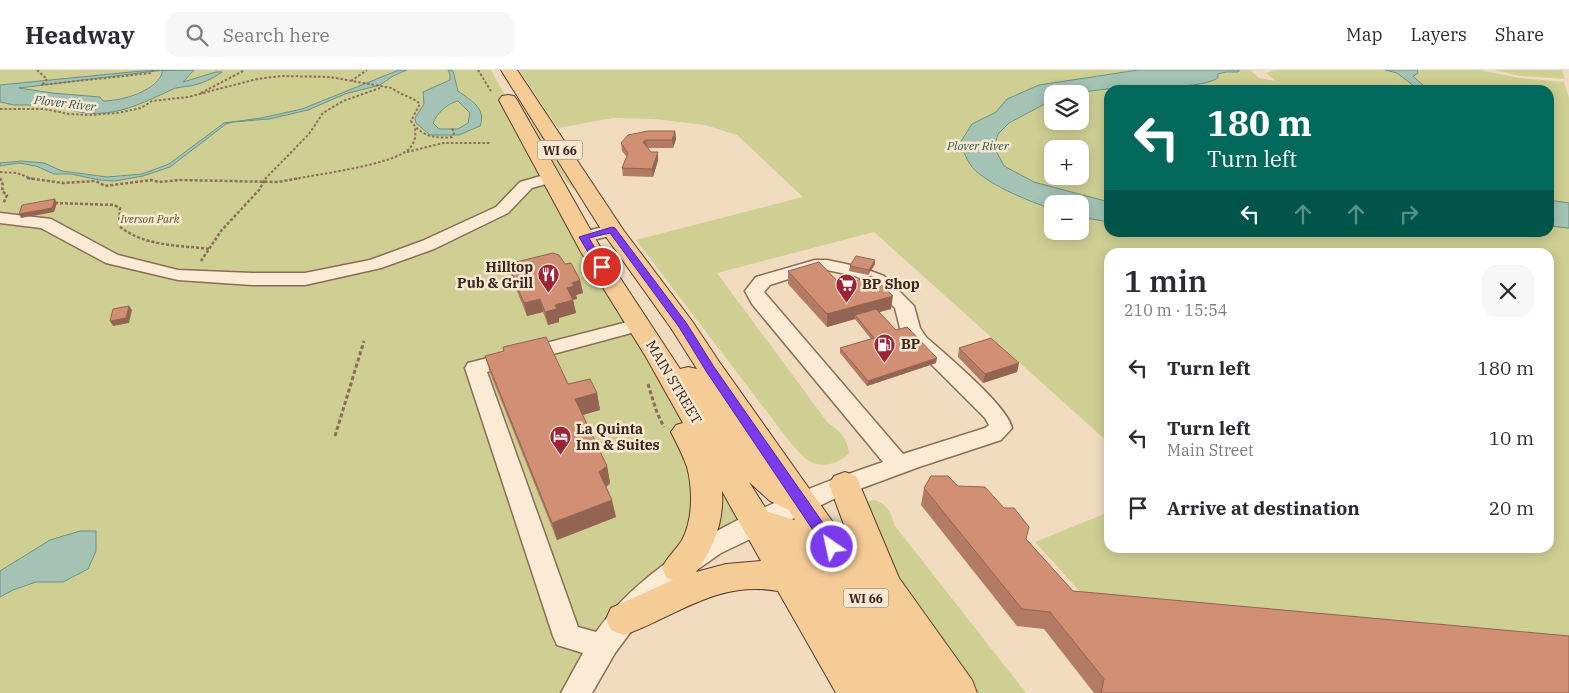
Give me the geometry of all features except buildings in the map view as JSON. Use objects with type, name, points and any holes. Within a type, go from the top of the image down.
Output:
[{"type":"main road","name":"MAIN STREET","points":[[491,70],[584,237],[639,325],[653,367],[758,523],[857,693]]},
{"type":"main road","name":"WI 66","points":[[509,70],[612,230],[683,326],[710,369],[930,693]]},
{"type":"main road","points":[[653,367],[694,380],[759,476],[775,491],[786,498],[802,502]]},
{"type":"main road","points":[[653,367],[673,403],[702,467],[705,482],[703,523],[697,543],[679,568]]},
{"type":"main road","points":[[845,484],[856,517],[886,586],[958,693]]},
{"type":"main road","points":[[758,523],[784,530],[798,540],[893,693]]},
{"type":"main road","points":[[624,618],[658,601],[713,581],[756,574],[773,574],[791,579]]},
{"type":"street","points":[[4,214],[45,223],[112,259],[178,275],[252,279],[305,279],[376,264],[428,245],[502,210],[526,185],[552,178]]},
{"type":"street","points":[[584,237],[612,230]]},
{"type":"street","points":[[576,693],[603,647],[624,618],[679,568],[710,547],[802,502],[845,484],[898,464],[993,434],[1000,428],[1000,422],[919,341],[910,328],[904,306],[872,276],[821,264],[773,277],[758,284],[754,291],[759,300],[898,464]]},
{"type":"street","points":[[603,647],[566,636],[475,368],[639,325]]},
{"type":"path","points":[[37,70],[47,79],[41,85],[151,73],[153,70]]},
{"type":"path","points":[[199,95],[245,70]]},
{"type":"path","points":[[351,81],[367,70]]},
{"type":"path","points":[[0,110],[44,109],[69,114],[103,115],[136,110],[152,101],[199,95],[272,76],[330,77],[362,84],[386,86],[399,94],[414,98],[420,104],[411,121],[415,128],[420,133],[443,143]]},
{"type":"path","points":[[189,275],[210,250],[221,231],[259,190],[267,175],[309,134],[323,112],[357,95],[386,86]]},
{"type":"path","points":[[404,154],[415,142],[417,137],[415,128]]},
{"type":"path","points":[[433,138],[453,136],[452,128]]},
{"type":"path","points":[[0,172],[17,173],[24,177],[46,182],[96,182],[105,186],[151,180],[159,182],[180,180],[278,182],[374,164],[443,143],[490,143]]},
{"type":"path","points":[[0,178],[3,185],[1,192],[7,195],[2,206],[4,214]]},
{"type":"path","points":[[54,203],[114,205],[120,208],[119,226],[144,240],[210,250]]},
{"type":"path","points":[[335,436],[364,341]]},
{"type":"path","points":[[653,367],[657,414],[665,430]]},
{"type":"green space","name":"Iverson Park","points":[[0,70],[491,70],[551,178],[758,523],[703,551],[576,693],[0,693]]},
{"type":"green space","points":[[519,70],[1138,70],[1070,85],[1044,85],[1044,91],[1007,99],[996,112],[972,124],[996,186],[1044,206],[1044,240],[1089,240],[1089,219],[1104,221],[1104,237],[1554,237],[1554,226],[1569,228],[1569,641],[1085,597],[1035,542],[1104,514],[1104,553],[1554,553],[1554,248],[1104,248],[1104,439],[874,232],[717,273],[828,423],[845,439],[849,453],[846,457],[837,462],[821,465],[805,458],[790,442],[636,240],[803,197],[737,135],[705,125],[654,119],[613,118],[558,128]]},
{"type":"green space","points":[[1240,70],[1253,70],[1251,71],[1259,78],[1276,81],[1266,73],[1274,70],[1385,70],[1397,73],[1412,85],[1178,85],[1200,83],[1226,72],[1238,72]]},
{"type":"green space","points":[[1417,70],[1481,70],[1519,78],[1564,82],[1569,98],[1569,203],[1554,201],[1554,85],[1422,85],[1413,75],[1418,73]]},
{"type":"green space","points":[[1494,70],[1562,70],[1565,79],[1520,76]]},
{"type":"green space","points":[[1104,89],[1104,201],[1089,197],[1089,195],[1045,185],[1089,185],[1089,140],[1044,140],[1044,185],[1034,182],[1004,166],[994,147],[998,134],[1009,123],[1044,103],[1044,130],[1089,130],[1089,92]]},
{"type":"green space","points":[[526,111],[576,188],[572,188],[552,163]]},
{"type":"green space","points":[[872,500],[881,503],[888,509],[895,526],[1026,693],[973,693],[866,544],[866,502]]},
{"type":"water","name":"Plover River","points":[[194,70],[183,82],[222,72],[202,83],[175,88],[134,106],[110,112],[84,113],[70,110],[69,105],[14,105],[0,102],[0,85],[157,71],[19,88],[100,97],[103,101],[111,101],[129,97],[147,89],[155,84],[163,71]]},
{"type":"water","points":[[399,70],[407,70],[393,76],[380,85],[345,94],[308,110],[269,119],[226,124],[170,167],[143,176],[115,181],[100,180],[71,174],[54,174],[36,166],[19,163],[0,166],[0,163],[21,161],[44,163],[62,171],[107,177],[142,174],[169,164],[224,123],[261,118],[302,109]]},
{"type":"water","points":[[448,70],[453,71],[458,91],[472,101],[479,109],[482,120],[480,126],[459,135],[430,135],[416,123],[415,118],[424,104],[423,92],[450,80]],"holes":[[[458,101],[470,113],[468,123],[458,129],[439,129],[433,123],[443,109]]]},
{"type":"water","name":"Plover River","points":[[1138,70],[1240,70],[1238,72],[1218,74],[1218,78],[1209,82],[1192,85],[1104,85],[1104,89],[1089,91],[1089,85],[1044,85],[1044,104],[1009,123],[998,134],[994,147],[1004,166],[1034,182],[1083,195],[1044,195],[1044,206],[1020,197],[985,178],[970,164],[960,143],[972,124],[996,112],[1007,99],[1039,85]]},
{"type":"water","points":[[1385,70],[1417,70],[1418,73],[1413,76],[1423,85],[1412,85],[1397,73]]},
{"type":"water","name":"Plover River","points":[[1089,197],[1104,201],[1104,221],[1089,219]]},
{"type":"water","points":[[1554,201],[1569,203],[1569,228],[1554,226]]},
{"type":"water","points":[[80,531],[96,531],[96,551],[88,569],[63,582],[36,582],[0,597],[0,571],[50,540]]},
{"type":"place","name":"Hilltop Pub & Grill","points":[[549,294]]},
{"type":"place","name":"BP Shop","points":[[846,303]]},
{"type":"place","name":"BP","points":[[885,363]]},
{"type":"place","name":"La Quinta Inn & Suites","points":[[560,456]]},
{"type":"route","points":[[602,267],[584,237],[612,230],[683,326],[710,369],[832,547]]}]
